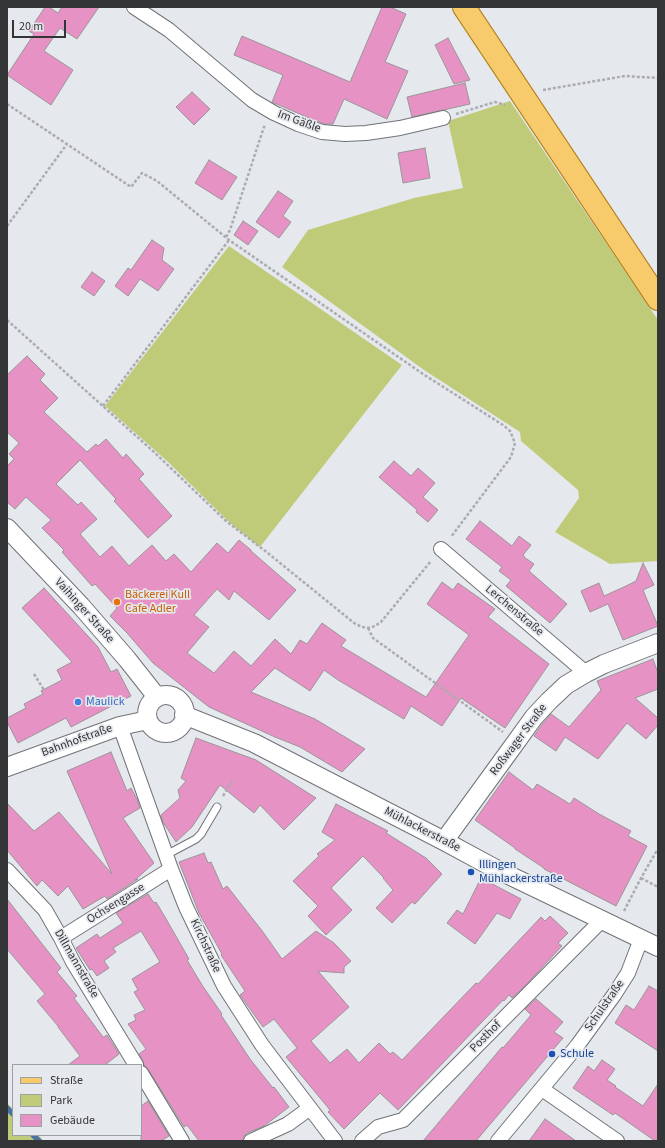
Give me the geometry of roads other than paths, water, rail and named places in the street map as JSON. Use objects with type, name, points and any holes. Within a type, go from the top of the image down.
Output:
[{"type":"main road","points":[[464,7],[658,299]]},
{"type":"street","name":"Im Gäßle","points":[[134,7],[169,30],[252,100],[274,113],[298,124],[322,132],[345,134],[366,133],[400,128],[442,118]]},
{"type":"street","name":"Vaihinger Straße","points":[[7,528],[127,659],[157,698]]},
{"type":"street","name":"Lerchenstraße","points":[[441,549],[586,673]]},
{"type":"street","name":"Roßwager Straße","points":[[444,841],[534,718],[566,685],[604,664],[658,643]]},
{"type":"street","points":[[162,695],[170,695],[176,698],[181,704],[184,715],[181,725],[176,730],[169,733],[162,733],[155,730],[150,724],[147,710],[150,703],[157,698],[162,695]]},
{"type":"street","name":"Mühlackerstraße","points":[[184,715],[254,743],[494,868],[658,947]]},
{"type":"street","name":"Bahnhofstraße","points":[[7,767],[120,726],[148,720]]},
{"type":"street","name":"Kirchstraße","points":[[120,726],[186,907],[224,986],[262,1045],[335,1141]]},
{"type":"street","name":"Ochsengasse","points":[[62,938],[171,869]]},
{"type":"street","name":"Dillmannstraße","points":[[7,870],[45,910],[62,938],[73,962],[135,1064]]},
{"type":"street","name":"Posthof","points":[[362,1141],[378,1127],[403,1120],[609,923]]},
{"type":"street","name":"Schulstraße","points":[[498,1141],[577,1046],[614,995],[628,973],[641,939]]},
{"type":"street","points":[[142,1075],[182,1141]]},
{"type":"street","points":[[542,1089],[617,1141]]},
{"type":"street","points":[[251,1141],[288,1124],[310,1108]]},
{"type":"lane","points":[[166,855],[196,839],[201,834],[216,807]]},
{"type":"waterway","points":[[7,1108],[12,1113]]},
{"type":"waterway","points":[[34,1136],[39,1141]]},
{"type":"place","name":"Bäckerei Kull Cafe Adler","points":[[117,602]]},
{"type":"place","name":"Maulick","points":[[78,702]]},
{"type":"place","name":"Illingen Mühlackerstraße","points":[[471,872]]},
{"type":"place","name":"Schule","points":[[552,1054]]}]
